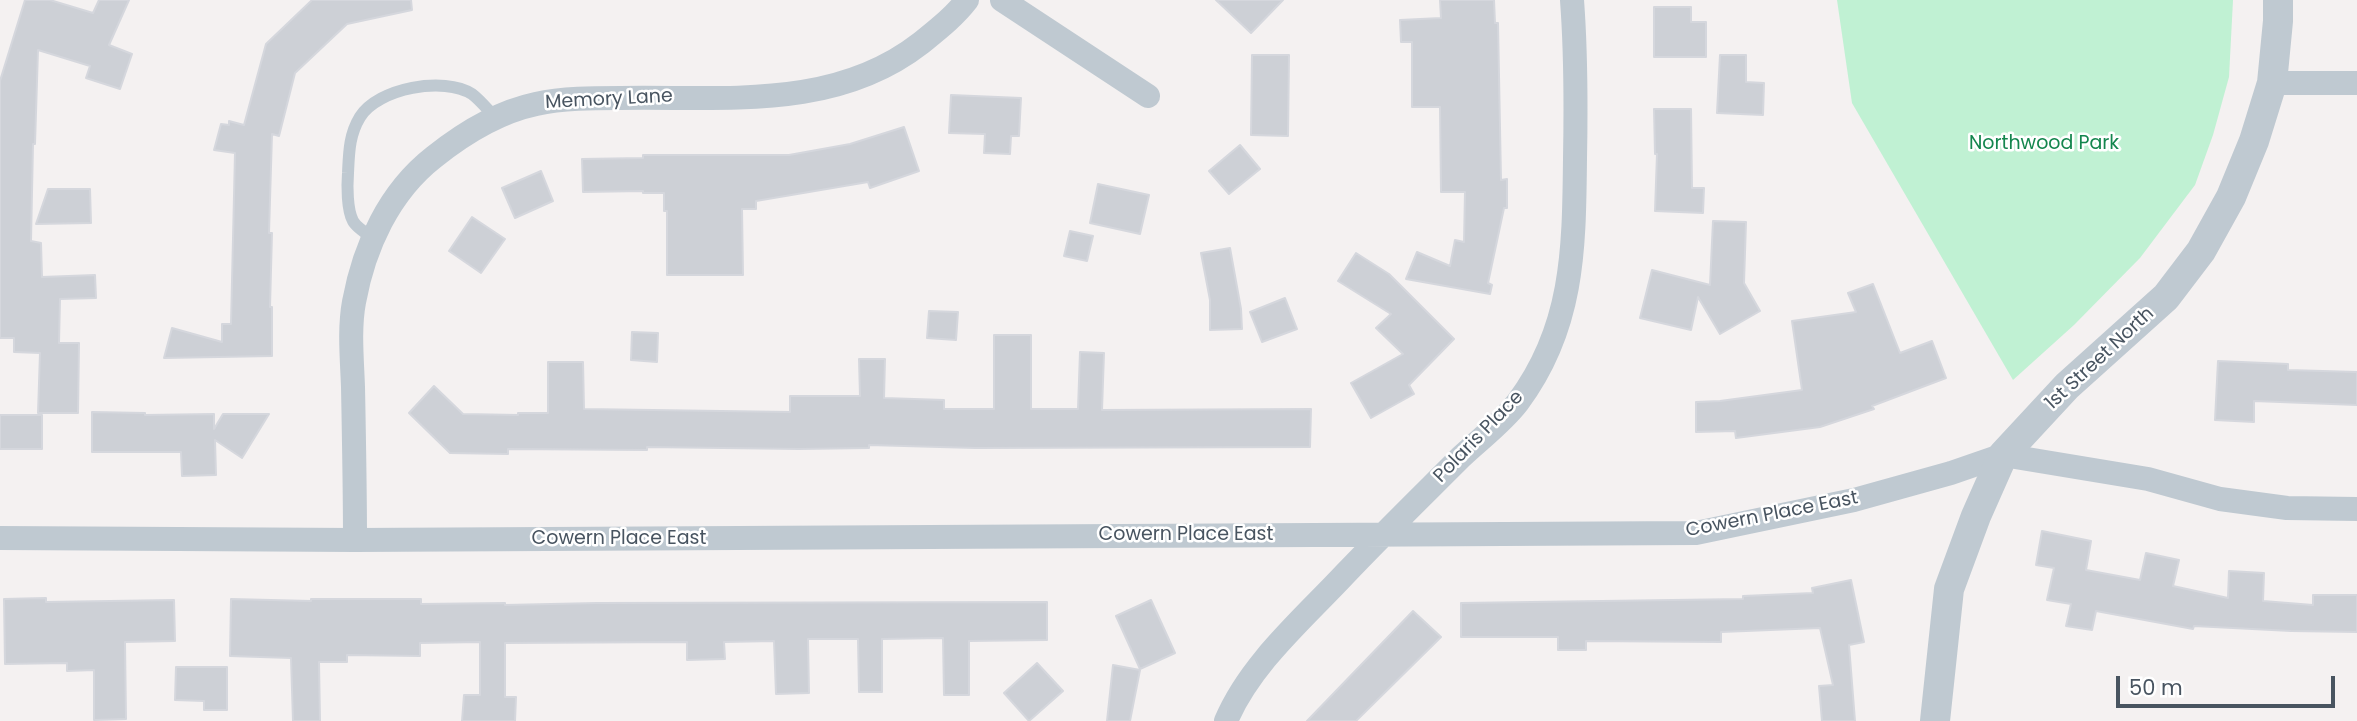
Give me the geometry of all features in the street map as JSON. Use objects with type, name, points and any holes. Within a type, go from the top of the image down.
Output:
[{"type":"street","name":"Memory Lane","points":[[355,540],[352,348],[354,305],[363,263],[379,224],[403,188],[424,164],[457,138],[495,117],[535,104],[590,98],[787,96],[828,89],[869,75],[906,54],[940,28],[967,0]]},
{"type":"street","points":[[1002,0],[1148,96]]},
{"type":"street","name":"Polaris Place","points":[[1226,721],[1235,699],[1256,669],[1382,534],[1517,403],[1540,367],[1557,328],[1569,287],[1574,238],[1576,60],[1572,0]]},
{"type":"street","name":"1st Street North","points":[[1935,721],[1949,589],[1976,516],[2003,455],[2067,386],[2166,297],[2201,251],[2236,186],[2254,141],[2272,83],[2278,0]]},
{"type":"street","points":[[2272,83],[2357,83]]},
{"type":"street","name":"Cowern Place East","points":[[0,538],[355,540],[1696,533],[1854,500],[1951,473],[2003,455],[2148,479],[2220,499],[2287,508],[2357,509]]},
{"type":"lane","points":[[373,238],[353,222],[347,191],[349,141],[361,115],[378,99],[390,94],[403,89],[436,86],[454,87],[472,94],[495,117]]},
{"type":"green space","name":"Northwood Park","points":[[1837,0],[2233,0],[2229,77],[2213,135],[2195,185],[2140,258],[2074,325],[2013,380],[1852,103]]},
{"type":"building","points":[[25,0],[50,0],[93,13],[99,0],[129,0],[109,45],[132,54],[120,89],[86,78],[90,66],[38,50],[31,241],[41,243],[42,277],[95,275],[96,298],[60,299],[59,343],[79,343],[78,413],[38,413],[40,353],[14,352],[14,338],[0,338],[0,81]]},
{"type":"building","points":[[312,0],[411,0],[412,10],[347,24],[295,73],[279,136],[272,134],[269,233],[272,233],[272,356],[164,358],[172,328],[222,342],[222,324],[231,324],[235,153],[214,150],[221,124],[229,125],[229,121],[244,125],[266,44]]},
{"type":"building","points":[[1216,0],[1283,0],[1251,33]]},
{"type":"building","points":[[1440,0],[1494,0],[1495,23],[1498,23],[1501,180],[1507,179],[1507,208],[1504,208],[1488,283],[1492,285],[1490,294],[1406,279],[1417,252],[1450,266],[1455,240],[1464,242],[1465,192],[1441,192],[1440,107],[1412,107],[1412,42],[1401,42],[1400,20],[1441,18]]},
{"type":"building","points":[[1654,7],[1691,7],[1691,22],[1706,22],[1706,57],[1654,57]]},
{"type":"building","points":[[1252,55],[1289,55],[1288,136],[1251,135]]},
{"type":"building","points":[[1720,55],[1746,55],[1746,82],[1764,83],[1763,115],[1717,113]]},
{"type":"building","points":[[951,95],[1021,98],[1019,136],[1011,136],[1010,154],[984,153],[985,134],[949,133]]},
{"type":"building","points":[[1654,109],[1691,109],[1692,188],[1704,188],[1703,213],[1655,211],[1657,154]]},
{"type":"building","points":[[904,127],[919,171],[870,188],[868,182],[756,201],[756,209],[742,209],[743,275],[667,275],[667,211],[664,211],[664,193],[583,192],[582,159],[643,158],[643,155],[789,155],[850,144]]},
{"type":"building","points":[[1240,145],[1260,169],[1229,194],[1209,171]]},
{"type":"building","points":[[541,171],[553,201],[515,218],[502,188]]},
{"type":"building","points":[[1098,184],[1149,195],[1140,234],[1090,223]]},
{"type":"building","points":[[48,189],[90,189],[91,223],[36,224]]},
{"type":"building","points":[[472,217],[505,239],[481,273],[449,251]]},
{"type":"building","points":[[1713,221],[1746,222],[1744,283],[1760,311],[1720,334],[1698,297],[1691,330],[1640,318],[1652,270],[1710,285]]},
{"type":"building","points":[[1070,231],[1093,236],[1087,261],[1064,256]]},
{"type":"building","points":[[1230,248],[1242,329],[1210,330],[1210,300],[1201,253]]},
{"type":"building","points":[[1356,253],[1389,274],[1454,339],[1409,385],[1414,394],[1371,418],[1351,383],[1403,354],[1376,328],[1391,314],[1338,281]]},
{"type":"building","points":[[1873,284],[1900,353],[1932,341],[1946,378],[1872,406],[1874,409],[1820,427],[1736,438],[1735,431],[1696,432],[1696,402],[1802,390],[1792,321],[1856,312],[1848,293]]},
{"type":"building","points":[[1285,298],[1297,329],[1262,342],[1250,312]]},
{"type":"building","points":[[929,311],[958,312],[956,340],[927,338]]},
{"type":"building","points":[[632,332],[658,333],[657,362],[631,360]]},
{"type":"building","points":[[994,335],[1031,335],[1031,409],[1078,409],[1080,352],[1104,353],[1102,410],[1311,409],[1310,447],[975,448],[869,445],[869,448],[647,447],[647,450],[508,449],[508,454],[450,453],[409,413],[434,386],[463,414],[548,413],[548,362],[583,362],[584,409],[790,412],[790,396],[860,396],[859,359],[885,359],[884,398],[944,400],[944,409],[994,409]]},
{"type":"building","points":[[2218,361],[2288,364],[2288,370],[2357,372],[2357,405],[2254,401],[2254,422],[2215,420]]},
{"type":"building","points":[[92,412],[145,415],[214,414],[214,429],[223,414],[269,414],[242,458],[215,440],[216,475],[182,476],[181,452],[92,452]]},
{"type":"building","points":[[0,415],[42,415],[42,449],[0,449]]},
{"type":"building","points":[[2042,531],[2091,541],[2086,570],[2140,580],[2146,553],[2179,560],[2173,586],[2228,598],[2229,571],[2264,573],[2263,601],[2313,605],[2313,595],[2357,595],[2357,632],[2194,626],[2193,629],[2096,611],[2092,630],[2066,626],[2071,604],[2047,600],[2054,568],[2036,565]]},
{"type":"building","points":[[1851,580],[1864,642],[1849,645],[1855,721],[1822,721],[1819,686],[1833,685],[1820,628],[1721,632],[1721,642],[1586,641],[1586,650],[1558,650],[1558,637],[1461,637],[1461,603],[1743,599],[1743,596],[1813,593],[1812,588]]},
{"type":"building","points":[[46,598],[46,602],[174,600],[175,641],[125,642],[126,719],[94,720],[94,670],[67,671],[67,663],[5,664],[4,599]]},
{"type":"building","points":[[231,599],[421,599],[421,604],[505,605],[1047,602],[1047,640],[969,641],[969,695],[944,695],[943,638],[882,639],[882,692],[859,692],[858,639],[808,639],[809,693],[776,694],[774,641],[724,642],[725,659],[687,660],[687,642],[505,643],[505,697],[516,697],[515,721],[462,721],[464,695],[480,695],[480,642],[420,643],[420,656],[347,655],[347,662],[319,662],[320,721],[293,721],[291,658],[230,656]]},
{"type":"building","points":[[1151,600],[1175,653],[1140,669],[1116,616]]},
{"type":"building","points":[[1413,611],[1441,637],[1356,721],[1307,721]]},
{"type":"building","points":[[1037,663],[1063,691],[1029,721],[1004,693]]},
{"type":"building","points":[[1113,665],[1140,670],[1130,721],[1107,721]]},
{"type":"building","points":[[176,667],[227,667],[227,710],[204,710],[204,701],[175,700]]}]
